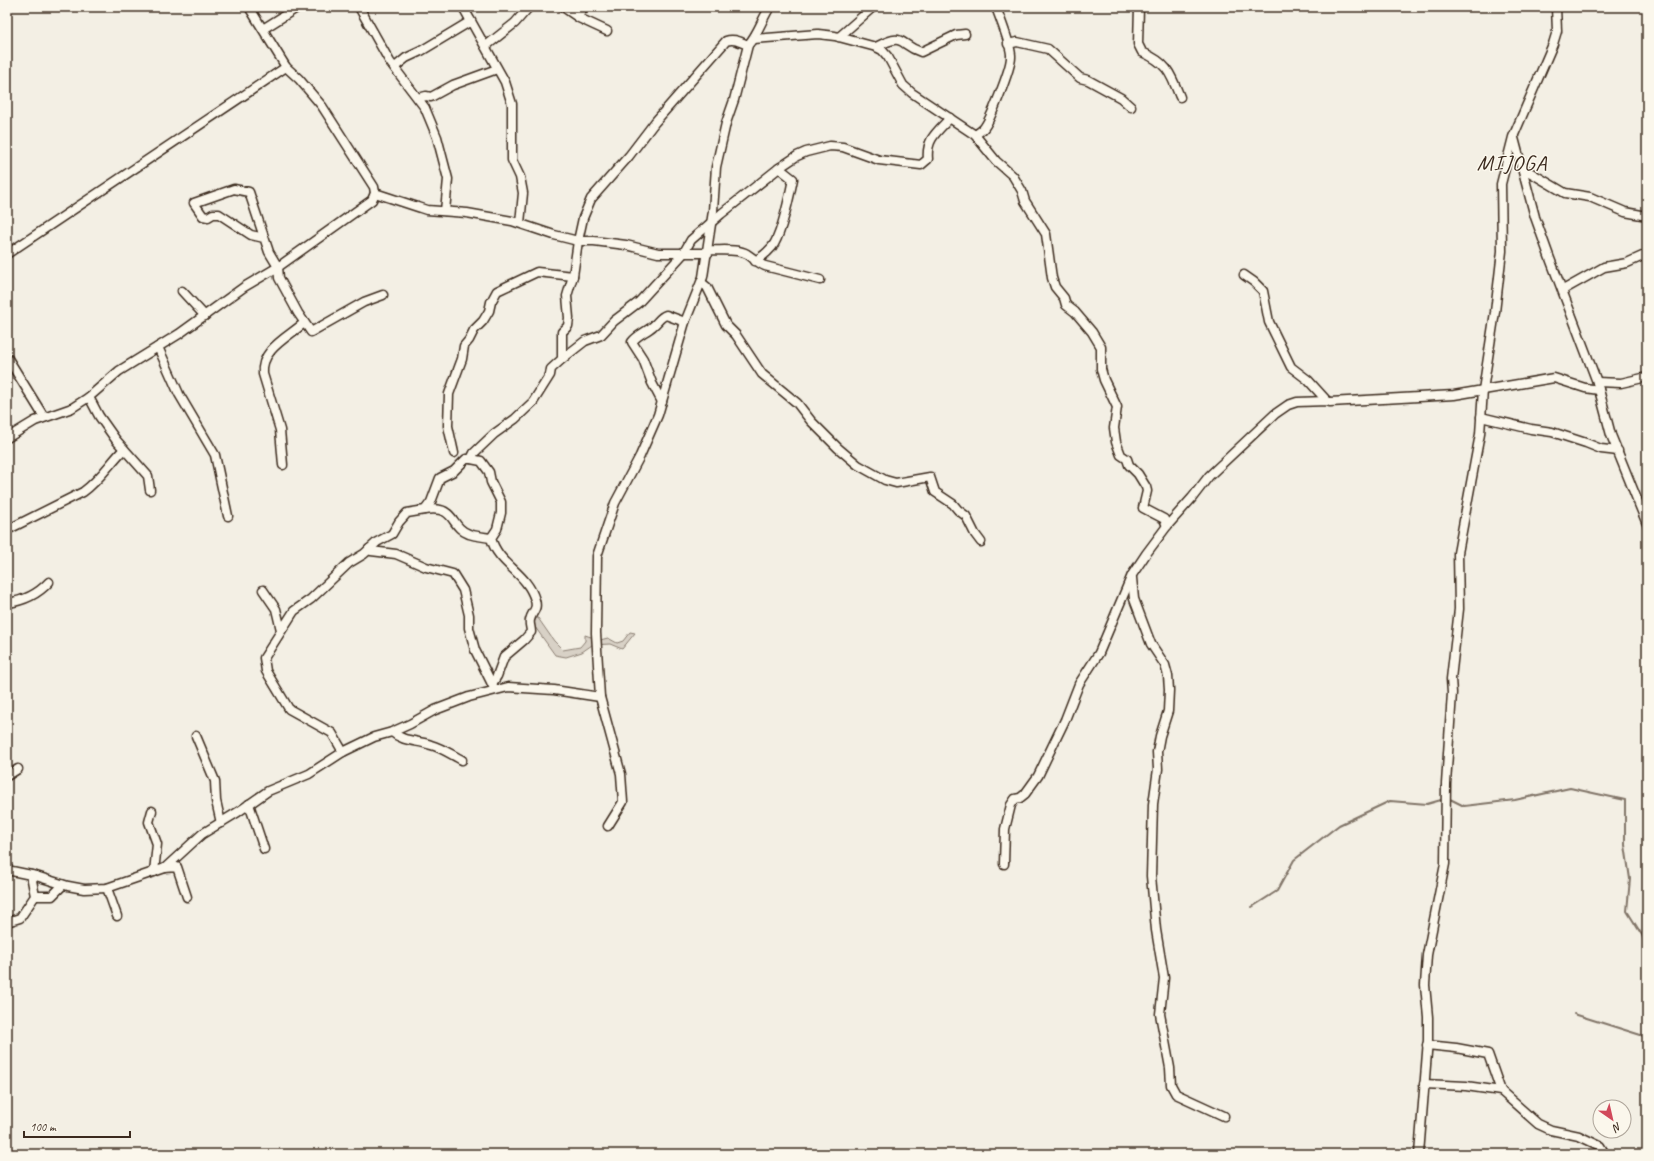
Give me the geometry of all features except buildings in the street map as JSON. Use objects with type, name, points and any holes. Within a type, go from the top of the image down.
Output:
[{"type":"street","points":[[7,438],[25,426],[44,417],[72,408],[89,397],[119,371],[205,316],[244,287],[278,267],[366,206],[372,200],[375,193],[371,182],[322,106],[299,79],[286,67],[249,7]]},
{"type":"street","points":[[263,30],[298,7]]},
{"type":"street","points":[[359,7],[395,67],[425,108],[437,136],[448,179],[445,211]]},
{"type":"street","points":[[463,7],[505,82],[512,104],[512,160],[520,176],[523,193],[520,223]]},
{"type":"street","points":[[486,46],[514,23],[529,7]]},
{"type":"street","points":[[563,7],[607,32]]},
{"type":"street","points":[[577,16],[584,7]]},
{"type":"street","points":[[608,826],[623,802],[621,774],[600,696],[596,633],[597,556],[615,503],[646,444],[662,402],[685,322],[702,283],[708,252],[716,167],[726,123],[751,42],[770,7]]},
{"type":"street","points":[[840,37],[873,7]]},
{"type":"street","points":[[976,134],[983,129],[1000,94],[1011,58],[996,7]]},
{"type":"street","points":[[1139,7],[1138,44],[1142,52],[1159,60],[1171,74],[1180,97]]},
{"type":"street","points":[[1419,1154],[1427,1046],[1428,1017],[1425,985],[1427,955],[1444,864],[1446,784],[1452,693],[1451,679],[1459,609],[1458,553],[1462,522],[1472,477],[1481,417],[1482,390],[1494,321],[1502,251],[1501,184],[1514,137],[1553,44],[1557,30],[1556,7]]},
{"type":"street","points":[[395,67],[406,58],[421,51],[471,20]]},
{"type":"street","points":[[562,359],[562,332],[568,326],[569,318],[567,296],[573,276],[583,218],[591,199],[629,156],[655,122],[715,51],[726,41],[731,39],[751,42],[818,34],[840,37],[882,50],[888,57],[904,85],[912,93],[976,134],[996,161],[1013,176],[1025,201],[1046,234],[1052,278],[1055,287],[1064,298],[1066,305],[1075,312],[1092,332],[1101,347],[1101,369],[1104,380],[1117,407],[1114,428],[1116,442],[1121,455],[1127,459],[1129,465],[1138,474],[1146,487],[1147,491],[1144,508],[1164,518],[1167,526]]},
{"type":"street","points":[[876,47],[890,40],[900,39],[921,52],[956,35],[965,34]]},
{"type":"street","points":[[1008,44],[1017,42],[1048,49],[1080,78],[1088,80],[1121,98],[1131,107]]},
{"type":"street","points":[[7,254],[286,67]]},
{"type":"street","points":[[418,98],[426,96],[431,97],[453,86],[497,69]]},
{"type":"street","points":[[471,459],[474,453],[494,434],[515,419],[533,402],[550,375],[551,369],[584,341],[601,335],[614,321],[640,302],[683,254],[691,240],[711,222],[779,168],[806,152],[830,146],[843,147],[879,160],[921,165],[928,160],[928,144],[950,118]]},
{"type":"street","points":[[1514,137],[1535,217],[1598,386],[1611,435],[1647,524]]},
{"type":"street","points":[[1521,167],[1565,192],[1590,197],[1625,212],[1647,216]]},
{"type":"street","points":[[755,261],[764,256],[773,246],[780,231],[787,204],[793,179],[779,168]]},
{"type":"street","points":[[264,238],[251,235],[219,214],[213,214],[208,218],[203,216],[194,203],[234,189],[249,192],[269,252],[278,267],[279,278],[298,313],[311,332],[364,302],[383,295]]},
{"type":"street","points":[[375,193],[427,210],[495,217],[520,223],[554,236],[578,241],[594,240],[626,245],[658,253],[683,254],[740,251],[746,253],[755,261],[765,266],[820,280]]},
{"type":"street","points":[[1563,290],[1604,267],[1627,263],[1647,254]]},
{"type":"street","points":[[454,454],[448,426],[449,394],[462,359],[464,346],[474,330],[489,312],[491,302],[498,291],[537,272],[573,276]]},
{"type":"street","points":[[1244,275],[1263,291],[1269,322],[1291,367],[1308,380],[1327,401]]},
{"type":"street","points":[[702,283],[706,287],[726,325],[736,335],[762,374],[797,404],[838,448],[858,465],[885,480],[896,483],[930,477],[934,492],[954,504],[958,510],[966,516],[981,542]]},
{"type":"street","points":[[182,291],[205,316]]},
{"type":"street","points":[[662,402],[642,359],[632,342],[635,337],[655,325],[661,317],[666,315],[685,322]]},
{"type":"street","points":[[283,465],[280,430],[263,374],[262,366],[265,358],[271,350],[304,323]]},
{"type":"street","points":[[158,347],[179,394],[215,455],[228,516]]},
{"type":"street","points":[[7,357],[44,417]]},
{"type":"street","points":[[1004,864],[1005,829],[1011,805],[1015,799],[1020,798],[1025,794],[1038,776],[1065,720],[1079,684],[1099,653],[1132,575],[1167,526],[1209,476],[1275,414],[1288,405],[1297,402],[1330,402],[1454,395],[1554,378],[1585,388],[1621,383],[1647,377]]},
{"type":"street","points":[[89,397],[99,416],[124,449],[148,476],[150,490]]},
{"type":"street","points":[[1481,417],[1531,429],[1552,432],[1586,442],[1609,452],[1618,451]]},
{"type":"street","points":[[7,530],[83,492],[99,479],[111,462],[124,449]]},
{"type":"street","points":[[425,510],[431,502],[440,478],[454,471],[466,459],[481,462],[489,472],[491,482],[501,502],[501,512],[497,529],[491,538]]},
{"type":"street","points":[[343,752],[332,733],[289,709],[266,671],[264,658],[294,611],[311,599],[349,563],[377,542],[392,534],[399,522],[407,513],[434,509],[445,511],[468,534],[491,538]]},
{"type":"street","points":[[491,538],[502,560],[523,578],[535,600],[536,610],[530,620],[531,632],[516,648],[504,657],[494,687]]},
{"type":"street","points":[[369,549],[372,551],[396,554],[426,567],[453,574],[463,590],[469,615],[469,628],[475,650],[494,687]]},
{"type":"street","points":[[1132,575],[1134,599],[1151,644],[1165,665],[1168,676],[1168,711],[1160,736],[1157,752],[1158,769],[1154,804],[1150,876],[1156,930],[1164,978],[1160,1014],[1170,1068],[1171,1085],[1176,1094],[1224,1116]]},
{"type":"street","points":[[7,603],[37,593],[49,582]]},
{"type":"street","points":[[263,590],[276,609],[281,630]]},
{"type":"street","points":[[165,868],[202,834],[268,791],[310,774],[343,752],[374,737],[392,732],[410,724],[435,710],[494,687],[554,690],[600,696]]},
{"type":"street","points":[[392,732],[396,736],[408,740],[433,745],[462,760]]},
{"type":"street","points":[[196,736],[214,781],[216,801],[221,823]]},
{"type":"street","points":[[7,776],[18,769]]},
{"type":"street","points":[[249,804],[264,849]]},
{"type":"street","points":[[152,811],[148,822],[157,844],[154,872]]},
{"type":"street","points":[[7,870],[31,875],[62,885],[84,889],[107,888],[165,868],[177,867],[186,897]]},
{"type":"street","points":[[7,922],[20,918],[35,896],[31,875]]},
{"type":"street","points":[[35,896],[52,896],[62,885]]},
{"type":"street","points":[[107,888],[117,916]]},
{"type":"street","points":[[1427,1046],[1456,1048],[1488,1054],[1501,1091],[1538,1124],[1551,1130],[1579,1136],[1600,1146],[1606,1154]]},
{"type":"street","points":[[1424,1084],[1466,1086],[1501,1091]]},
{"type":"shaded area","points":[[538,618],[554,641],[563,650],[580,647],[585,641],[585,635],[600,640],[608,638],[617,643],[623,641],[630,632],[635,633],[622,649],[610,644],[592,645],[582,652],[566,657],[555,655],[530,620]]},
{"type":"waterway","points":[[1450,799],[1464,806],[1515,800],[1570,788],[1625,800],[1625,845],[1630,879],[1627,911],[1642,935],[1647,950]]},
{"type":"waterway","points":[[1252,907],[1277,891],[1294,860],[1339,825],[1390,801],[1427,804],[1441,800]]},
{"type":"waterway","points":[[1574,1014],[1647,1037]]},
{"type":"district","name":"MIJOGA","points":[[1512,162]]}]
